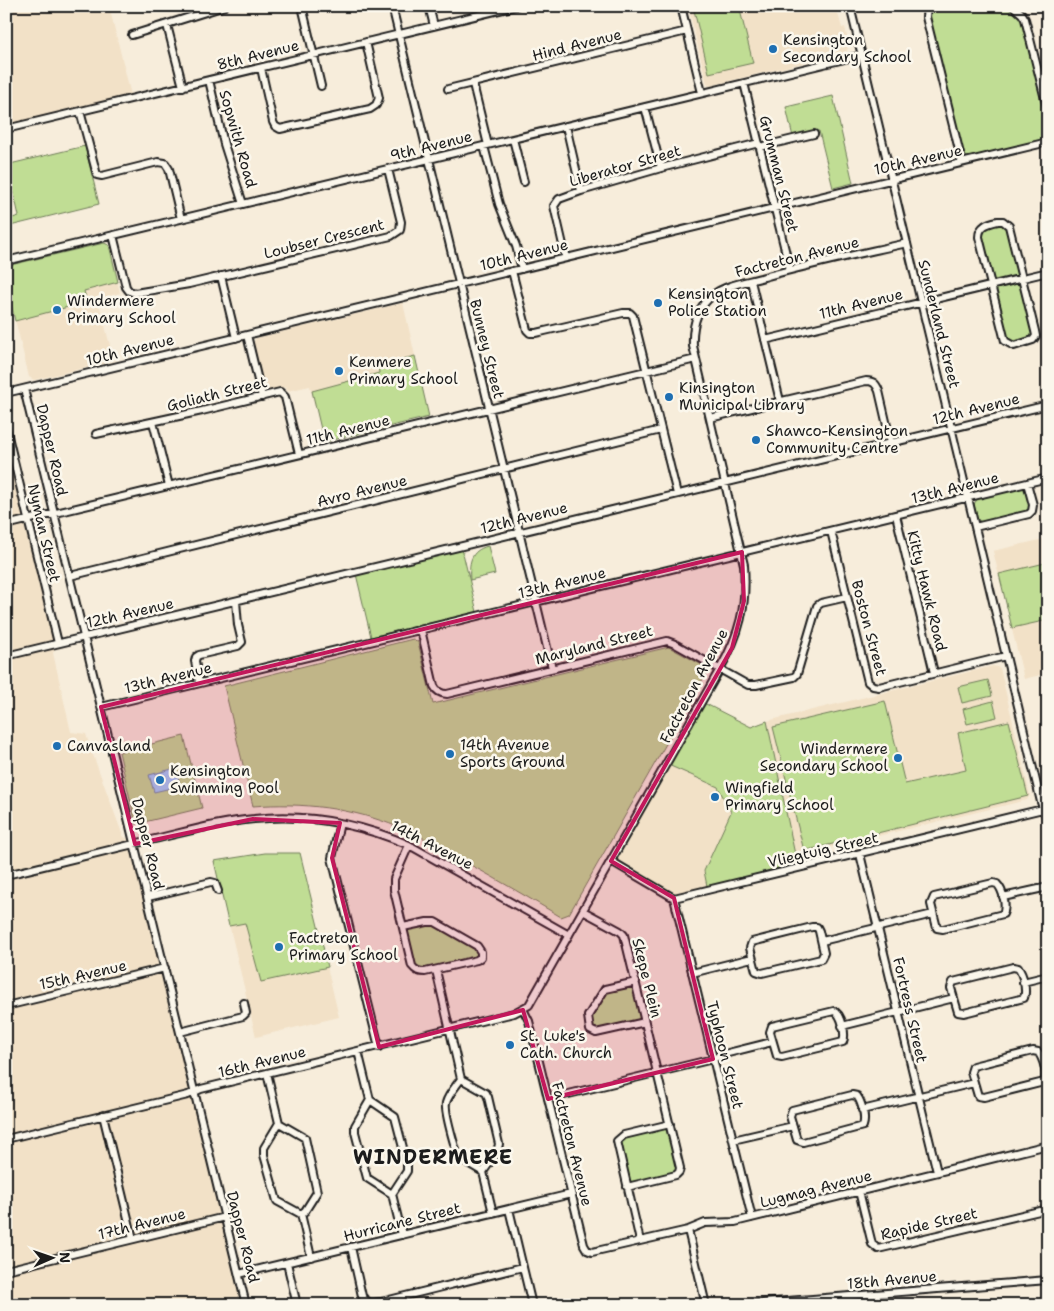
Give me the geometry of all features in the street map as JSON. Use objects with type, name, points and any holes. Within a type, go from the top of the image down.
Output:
[{"type":"street","points":[[132,35],[225,6]]},
{"type":"street","points":[[302,6],[321,86]]},
{"type":"street","name":"Bunney Street","points":[[392,6],[552,668]]},
{"type":"street","points":[[429,6],[434,26]]},
{"type":"street","name":"8th Avenue","points":[[6,129],[516,6]]},
{"type":"street","points":[[681,6],[702,93]]},
{"type":"street","name":"Sunderland Street","points":[[850,6],[1006,656],[1048,822]]},
{"type":"street","points":[[927,6],[926,17],[962,162]]},
{"type":"street","points":[[1013,6],[1025,19],[1048,111]]},
{"type":"street","points":[[167,25],[183,86]]},
{"type":"street","name":"Hind Avenue","points":[[448,90],[688,32]]},
{"type":"street","points":[[261,68],[273,122],[280,129],[361,111],[374,106],[379,98],[366,42]]},
{"type":"street","name":"9th Avenue","points":[[6,261],[861,55]]},
{"type":"street","name":"Sopwith Road","points":[[208,80],[224,144],[244,204]]},
{"type":"street","name":"Grumman Street","points":[[744,83],[790,270]]},
{"type":"street","points":[[473,84],[499,204],[516,246],[522,268]]},
{"type":"street","points":[[645,107],[661,168]]},
{"type":"street","points":[[80,111],[97,175],[102,176],[158,162],[165,163],[169,169],[181,219]]},
{"type":"street","points":[[566,126],[581,191]]},
{"type":"street","name":"Liberator Street","points":[[566,258],[554,206],[558,199],[661,168],[814,134]]},
{"type":"street","points":[[514,139],[524,182]]},
{"type":"street","name":"10th Avenue","points":[[6,392],[1048,142]]},
{"type":"street","name":"Loubser Crescent","points":[[113,235],[125,285],[130,292],[189,284],[396,234],[401,228],[401,222],[388,169]]},
{"type":"street","points":[[1003,221],[1009,226],[1036,336],[1033,340],[1011,346],[1005,341],[992,285],[979,235],[982,227],[992,222],[1003,221]]},
{"type":"street","name":"Factreton Avenue","points":[[590,1251],[584,1245],[529,1021],[523,1009],[532,1000],[720,670],[732,648],[742,616],[745,576],[742,552],[696,359],[692,336],[696,317],[700,308],[712,295],[721,290],[790,270],[907,243]]},
{"type":"street","points":[[512,271],[527,332],[536,333],[623,313],[630,313],[633,316],[677,494]]},
{"type":"street","name":"11th Avenue","points":[[765,340],[1048,272]]},
{"type":"street","points":[[221,276],[236,338]]},
{"type":"street","points":[[751,281],[780,401]]},
{"type":"street","points":[[246,335],[262,397]]},
{"type":"street","name":"11th Avenue","points":[[6,525],[696,359]]},
{"type":"street","points":[[710,418],[871,381],[875,383],[878,390],[891,443]]},
{"type":"street","name":"Dapper Road","points":[[24,389],[246,1305]]},
{"type":"street","name":"Goliath Street","points":[[96,434],[278,392],[284,395],[299,454]]},
{"type":"street","name":"12th Avenue","points":[[6,656],[1048,405]]},
{"type":"street","name":"Goliath Street","points":[[153,422],[169,486]]},
{"type":"street","name":"Nyman Street","points":[[6,428],[58,643]]},
{"type":"street","name":"Avro Avenue","points":[[70,576],[661,430]]},
{"type":"street","name":"13th Avenue","points":[[102,707],[1048,478]]},
{"type":"street","points":[[975,527],[1028,514],[1032,511],[1027,483]]},
{"type":"street","name":"Kitty Hawk Road","points":[[896,515],[934,673]]},
{"type":"street","name":"Boston Street","points":[[831,531],[868,682],[873,686],[879,687],[1006,656]]},
{"type":"street","name":"Maryland Street","points":[[420,630],[434,686],[442,694],[667,641],[752,686],[794,677],[799,670],[817,606],[821,603],[847,597]]},
{"type":"street","points":[[199,683],[194,661],[197,656],[238,646],[243,639],[238,625],[236,601]]},
{"type":"street","name":"Vliegtuig Street","points":[[674,898],[1046,808]]},
{"type":"street","name":"14th Avenue","points":[[6,875],[208,827],[253,819],[303,818],[340,822],[385,834],[410,845],[569,935]]},
{"type":"street","points":[[340,822],[332,858],[378,1047]]},
{"type":"street","points":[[403,928],[426,922],[435,922],[480,949],[481,957],[478,960],[436,970],[420,972],[415,970],[403,928],[394,890],[394,879],[410,845]]},
{"type":"street","name":"Fortress Street","points":[[860,854],[937,1172]]},
{"type":"street","points":[[612,861],[674,898]]},
{"type":"street","points":[[148,897],[211,882],[215,883],[218,891]]},
{"type":"street","points":[[994,883],[1000,886],[1003,897],[1005,910],[1001,916],[942,930],[936,926],[931,904],[934,897],[994,883]]},
{"type":"street","points":[[1003,897],[1048,887]]},
{"type":"street","name":"Typhoon Street","points":[[674,898],[752,1218]]},
{"type":"street","name":"Skepe Plein","points":[[583,911],[623,933],[680,1166],[679,1172],[674,1176],[627,1187]]},
{"type":"street","points":[[822,942],[933,914]]},
{"type":"street","points":[[814,926],[819,930],[824,953],[821,959],[761,973],[755,970],[752,958],[750,946],[754,940],[814,926]]},
{"type":"street","points":[[692,973],[752,958]]},
{"type":"street","points":[[1016,967],[1020,970],[1026,994],[1022,999],[964,1014],[959,1013],[957,1010],[954,998],[951,987],[953,982],[1016,967]]},
{"type":"street","name":"15th Avenue","points":[[6,1006],[165,968]]},
{"type":"street","points":[[436,970],[461,1079],[447,1100],[447,1112],[457,1154],[461,1159],[483,1172],[493,1213]]},
{"type":"street","points":[[1023,982],[1048,976]]},
{"type":"street","points":[[636,982],[605,989],[588,1016],[588,1022],[590,1030],[596,1033],[645,1022]]},
{"type":"street","points":[[842,1026],[954,998]]},
{"type":"street","points":[[180,1032],[243,1016],[246,1013],[244,1003]]},
{"type":"street","name":"16th Avenue","points":[[6,1139],[201,1089],[514,1013],[523,1009]]},
{"type":"street","points":[[834,1011],[840,1015],[842,1026],[845,1038],[841,1043],[781,1058],[775,1053],[770,1031],[773,1025],[834,1011]]},
{"type":"street","points":[[548,1099],[713,1059],[724,1054],[772,1042]]},
{"type":"street","points":[[358,1051],[370,1100],[395,1117],[406,1157],[407,1171],[392,1194]]},
{"type":"street","points":[[1033,1051],[1040,1054],[1046,1066],[1046,1078],[1043,1083],[984,1098],[977,1094],[971,1071],[974,1065],[1033,1051]]},
{"type":"street","points":[[267,1073],[279,1123],[264,1148],[264,1155],[277,1201],[301,1214],[311,1257]]},
{"type":"street","points":[[461,1079],[486,1093],[490,1104],[499,1144],[497,1152],[483,1172]]},
{"type":"street","points":[[862,1110],[974,1082]]},
{"type":"street","points":[[852,1095],[859,1098],[862,1110],[865,1122],[862,1127],[803,1142],[796,1138],[790,1115],[793,1110],[852,1095]]},
{"type":"street","points":[[370,1100],[355,1126],[355,1132],[367,1178],[392,1194],[402,1235]]},
{"type":"street","points":[[103,1115],[133,1239]]},
{"type":"street","points":[[279,1123],[303,1136],[307,1144],[317,1192],[301,1214]]},
{"type":"street","points":[[640,1241],[617,1146],[618,1138],[670,1124]]},
{"type":"street","points":[[733,1140],[792,1126]]},
{"type":"street","name":"Lugmag Avenue","points":[[590,1251],[595,1252],[688,1230],[705,1224],[725,1223],[752,1218],[1048,1145]]},
{"type":"street","name":"Rapide Street","points":[[859,1191],[872,1244],[880,1249],[1048,1209]]},
{"type":"street","name":"Hurricane Street","points":[[239,1274],[571,1194]]},
{"type":"street","points":[[509,1209],[532,1305]]},
{"type":"street","name":"17th Avenue","points":[[6,1270],[225,1217]]},
{"type":"street","points":[[688,1230],[706,1305]]},
{"type":"street","points":[[351,1247],[362,1296],[370,1303],[524,1268]]},
{"type":"street","points":[[287,1262],[297,1305]]},
{"type":"street","name":"18th Avenue","points":[[739,1305],[1048,1280]]},
{"type":"highlighted area","points":[[742,552],[744,601],[732,648],[611,861],[674,898],[713,1059],[548,1099],[523,1010],[379,1047],[332,858],[340,823],[253,819],[135,844],[101,707]]},
{"type":"shaded area","points":[[6,6],[109,6],[132,99],[6,129]]},
{"type":"shaded area","name":"Kensington Secondary School","points":[[688,6],[836,6],[842,28],[845,27],[849,46],[846,52],[710,86],[707,84]]},
{"type":"shaded area","name":"Windermere Primary School","points":[[104,243],[109,245],[120,293],[98,299],[114,361],[34,380],[29,377],[6,282],[6,266]]},
{"type":"shaded area","name":"Kenmere Primary School","points":[[403,303],[429,417],[324,442],[310,386],[287,391],[286,387],[269,391],[264,388],[253,343],[256,338]]},
{"type":"shaded area","points":[[6,428],[58,643],[53,653],[71,732],[86,734],[123,836],[135,844],[246,1305],[6,1305]]},
{"type":"shaded area","points":[[1048,538],[1048,673],[1024,679],[993,551]]},
{"type":"shaded area","points":[[993,666],[1000,668],[1030,795],[1027,800],[795,856],[798,869],[674,898],[611,861],[702,702],[752,727],[767,721]]},
{"type":"shaded area","name":"Factreton Primary School","points":[[265,853],[300,853],[339,1017],[256,1037],[214,861]]},
{"type":"green space","points":[[693,6],[739,6],[753,63],[709,73]]},
{"type":"green space","points":[[930,6],[1009,6],[1022,18],[1048,123],[1048,137],[971,157],[965,156],[961,151],[929,17]]},
{"type":"green space","points":[[833,96],[853,183],[833,188],[819,131],[793,137],[786,107]]},
{"type":"green space","points":[[85,146],[99,204],[6,227],[6,220],[19,216],[10,176],[6,177],[6,165]]},
{"type":"green space","points":[[998,221],[1009,226],[1035,331],[1033,340],[1009,344],[979,237],[982,227]]},
{"type":"green space","points":[[104,243],[109,245],[118,282],[84,291],[87,302],[15,321],[6,282],[6,266]]},
{"type":"green space","points":[[415,356],[429,417],[324,442],[312,391],[379,373],[378,365]]},
{"type":"green space","points":[[1023,487],[1026,488],[1031,505],[1028,512],[983,523],[977,519],[974,504],[978,498]]},
{"type":"green space","points":[[488,546],[495,574],[470,580],[470,564],[474,555],[477,551]]},
{"type":"green space","points":[[462,549],[477,612],[371,637],[356,574]]},
{"type":"green space","points":[[1045,563],[1048,577],[1048,620],[1012,628],[999,574]]},
{"type":"green space","name":"14th Avenue Sports Ground","points":[[413,639],[418,642],[433,704],[669,647],[704,666],[707,672],[569,914],[561,917],[434,844],[381,820],[327,808],[290,805],[253,806],[224,686]]},
{"type":"green space","points":[[988,680],[992,696],[962,703],[958,687]]},
{"type":"green space","name":"Windermere Secondary School","points":[[885,701],[905,784],[966,770],[958,733],[1009,721],[1028,796],[804,851],[773,727]]},
{"type":"green space","points":[[993,701],[997,717],[967,724],[963,709]]},
{"type":"green space","points":[[702,702],[751,727],[767,721],[798,869],[708,891],[704,871],[731,812],[718,787],[666,764]]},
{"type":"green space","name":"Kensington Swimming Pool","points":[[184,736],[202,808],[136,824],[119,752]]},
{"type":"green space","name":"Factreton Primary School","points":[[265,853],[300,853],[328,967],[261,982],[245,923],[229,926],[214,861]]},
{"type":"green space","points":[[431,923],[478,950],[478,955],[420,970],[414,964],[407,935],[413,927]]},
{"type":"green space","points":[[631,986],[634,988],[641,1014],[638,1020],[598,1031],[593,1028],[591,1018],[606,992]]},
{"type":"green space","points":[[666,1128],[678,1167],[676,1173],[632,1183],[628,1179],[621,1138]]},
{"type":"water","points":[[176,768],[180,786],[154,792],[149,775]]},
{"type":"place","name":"Kensington Secondary School","points":[[773,49]]},
{"type":"place","name":"Kensington Police Station","points":[[658,303]]},
{"type":"place","name":"Windermere Primary School","points":[[57,310]]},
{"type":"place","name":"Kenmere Primary School","points":[[339,371]]},
{"type":"place","name":"Kinsington Municipal Library","points":[[669,397]]},
{"type":"place","name":"Shawco-Kensington Community Centre","points":[[756,440]]},
{"type":"place","name":"Canvasland","points":[[57,746]]},
{"type":"place","name":"14th Avenue Sports Ground","points":[[450,754]]},
{"type":"place","name":"Windermere Secondary School","points":[[898,758]]},
{"type":"place","name":"Kensington Swimming Pool","points":[[160,780]]},
{"type":"place","name":"Wingfield Primary School","points":[[715,797]]},
{"type":"place","name":"Factreton Primary School","points":[[279,947]]},
{"type":"place","name":"St. Luke's Cath. Church","points":[[510,1045]]},
{"type":"district","name":"WINDERMERE","points":[[433,1157]]}]
